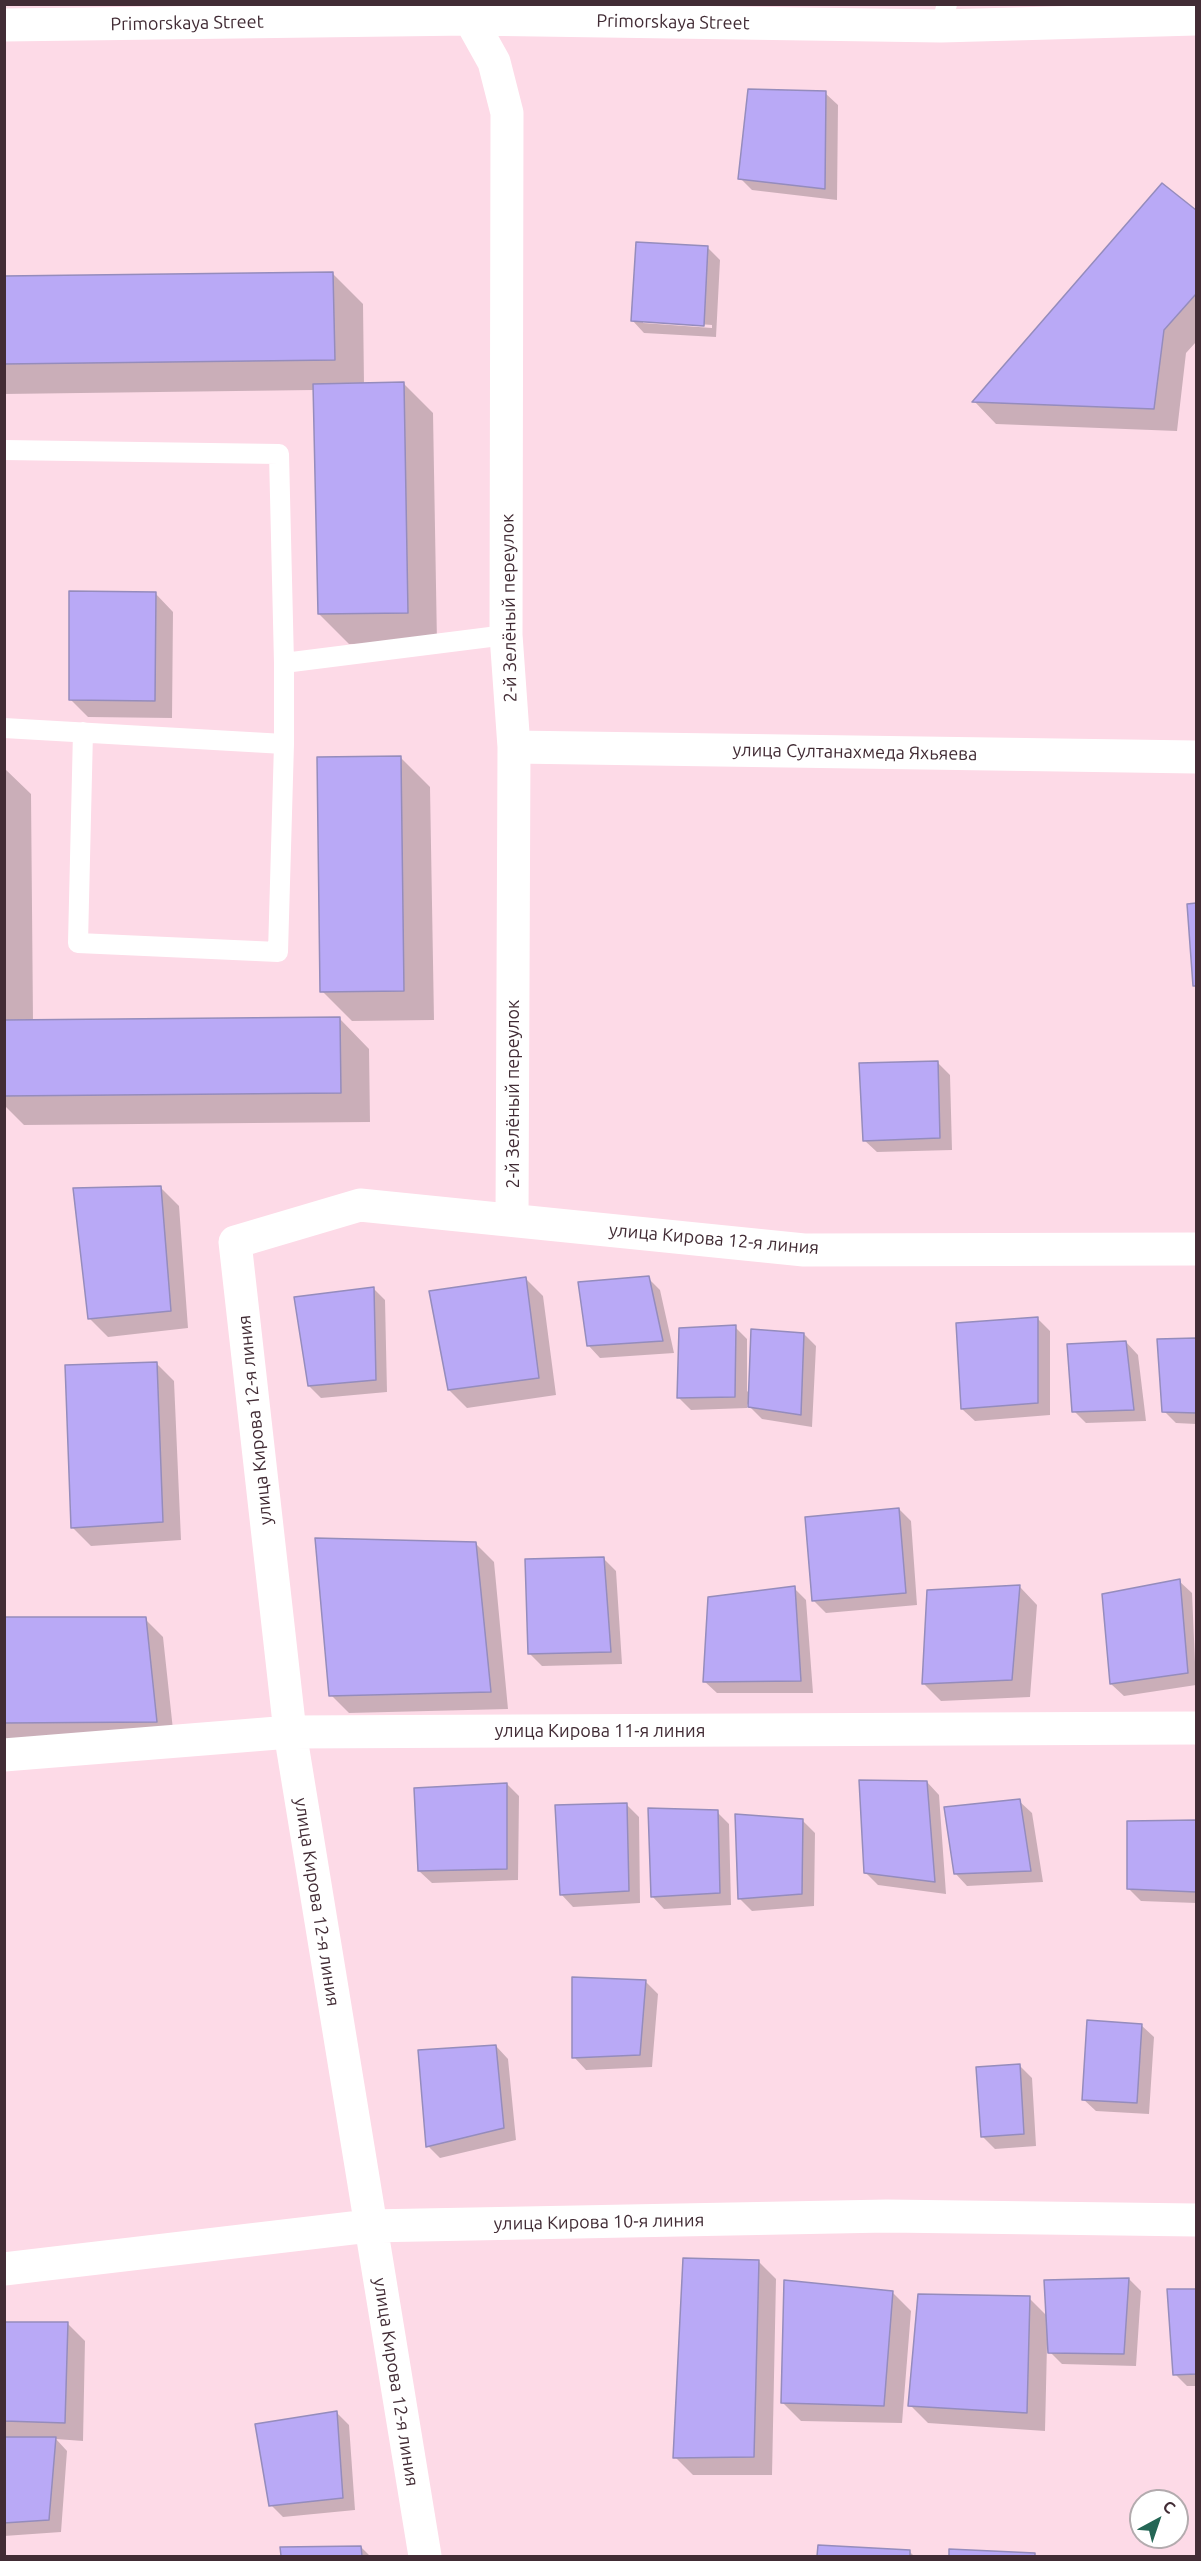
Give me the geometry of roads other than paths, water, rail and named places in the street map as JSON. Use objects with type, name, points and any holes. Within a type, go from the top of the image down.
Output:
[{"type":"street","name":"Primorskaya Street","points":[[4,25],[470,11],[944,15],[1197,20]]},
{"type":"street","name":"2-й Зелёный переулок","points":[[470,11],[494,63],[507,113],[506,635],[514,747],[512,1219]]},
{"type":"street","name":"улица Султанахмеда Яхьяева","points":[[514,747],[1197,757]]},
{"type":"street","name":"улица Кирова 12-я линия","points":[[425,2556],[369,2226],[290,1732],[235,1242],[360,1205],[804,1250],[1197,1249]]},
{"type":"street","name":"улица Кирова 11-я линия","points":[[4,1755],[290,1732],[1197,1728]]},
{"type":"street","name":"улица Кирова 10-я линия","points":[[4,2269],[369,2226],[887,2216],[1197,2220]]},
{"type":"lane","points":[[4,450],[279,454],[284,744],[278,952],[78,943],[83,732]]},
{"type":"lane","points":[[284,663],[506,635]]},
{"type":"lane","points":[[4,728],[284,744]]}]
